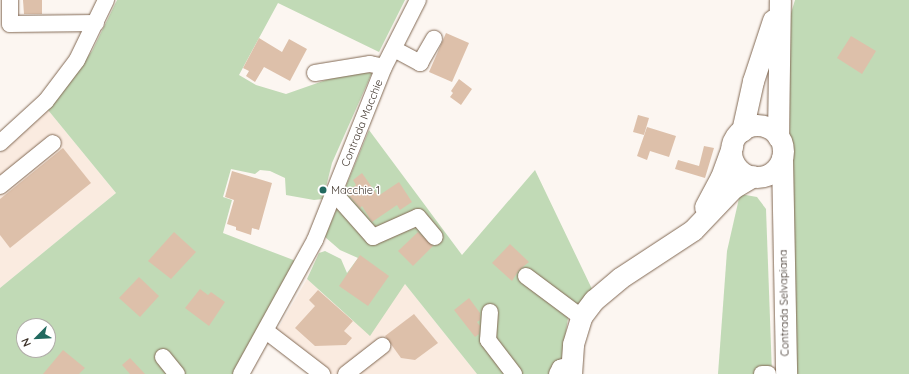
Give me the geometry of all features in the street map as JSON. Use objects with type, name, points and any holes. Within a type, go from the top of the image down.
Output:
[{"type":"main road","points":[[566,371],[581,317],[594,300],[620,278],[693,230],[733,188],[756,176],[774,171],[782,158],[783,147],[778,137],[780,0]]},
{"type":"main road","points":[[756,176],[743,172],[736,165],[732,156],[753,81],[780,0]]},
{"type":"main road","points":[[693,230],[721,177],[737,138],[751,126],[762,126],[778,137]]},
{"type":"main road","name":"Contrada Selvapiana","points":[[782,158],[786,374]]},
{"type":"main road","name":"Contrada Selvapiana","points":[[756,176],[768,192],[783,232]]},
{"type":"street","points":[[10,0],[10,24],[96,23]]},
{"type":"street","points":[[0,143],[46,101],[77,60],[106,0]]},
{"type":"street","name":"Contrada Macchie","points":[[241,374],[266,332],[315,240],[384,68],[418,0]]},
{"type":"street","points":[[394,49],[420,63],[434,39]]},
{"type":"street","points":[[316,73],[370,64],[384,68]]},
{"type":"street","points":[[0,186],[52,143]]},
{"type":"street","points":[[334,193],[372,237],[418,217],[435,237]]},
{"type":"street","points":[[526,276],[581,317]]},
{"type":"street","points":[[490,312],[488,340],[514,374]]},
{"type":"street","points":[[266,332],[322,374]]},
{"type":"street","points":[[346,374],[382,346]]},
{"type":"street","points":[[163,357],[177,374]]},
{"type":"street","points":[[762,374],[768,374]]},
{"type":"shaded area","points":[[48,110],[116,193],[0,288],[0,153]]},
{"type":"shaded area","points":[[307,279],[353,321],[405,284],[477,374],[309,374],[270,342]]},
{"type":"green space","points":[[117,0],[405,0],[379,52],[278,3],[239,75],[256,85],[286,94],[346,73],[372,73],[332,163],[323,199],[314,200],[286,195],[285,178],[270,171],[260,170],[255,174],[231,169],[223,197],[232,200],[223,233],[296,261],[234,374],[0,374],[0,288],[116,193],[48,110],[92,51]]},
{"type":"green space","points":[[795,0],[909,0],[909,374],[794,374],[788,23]]},
{"type":"green space","points":[[369,130],[462,255],[535,170],[592,289],[568,318],[562,358],[550,374],[477,374],[405,284],[370,336],[307,279],[319,253],[325,251],[341,259],[347,273],[358,258],[340,250],[325,237]]},
{"type":"green space","points":[[740,194],[757,197],[766,209],[772,374],[718,374],[727,251]]},
{"type":"building","points":[[23,0],[42,0],[42,14],[24,14]]},
{"type":"building","points":[[446,33],[469,43],[452,82],[429,72]]},
{"type":"building","points":[[851,36],[876,51],[862,74],[837,58]]},
{"type":"building","points":[[259,38],[282,52],[289,39],[307,49],[290,81],[264,67],[255,82],[246,76],[249,71],[243,68]]},
{"type":"building","points":[[459,79],[472,89],[461,105],[450,97],[453,93],[451,91]]},
{"type":"building","points":[[638,115],[649,118],[644,135],[633,132]]},
{"type":"building","points":[[647,127],[676,136],[669,157],[650,151],[647,160],[637,156]]},
{"type":"building","points":[[704,146],[714,148],[705,178],[675,169],[678,160],[699,166]]},
{"type":"building","points":[[63,148],[91,183],[10,248],[0,235],[0,199]]},
{"type":"building","points":[[232,171],[272,183],[259,230],[252,228],[251,235],[236,230],[236,227],[227,224],[234,200],[225,197]]},
{"type":"building","points":[[362,173],[378,196],[399,182],[412,202],[400,210],[397,205],[372,222],[362,206],[360,208],[346,192],[356,185],[353,180]]},
{"type":"building","points":[[174,232],[196,252],[171,279],[148,261]]},
{"type":"building","points":[[418,232],[433,246],[413,266],[398,251]]},
{"type":"building","points":[[510,244],[529,262],[519,270],[512,281],[492,263]]},
{"type":"building","points":[[360,255],[389,276],[368,306],[339,286]]},
{"type":"building","points":[[139,277],[159,296],[140,317],[119,298]]},
{"type":"building","points":[[200,289],[208,295],[211,292],[225,302],[209,326],[185,308]]},
{"type":"building","points":[[318,290],[353,321],[344,331],[352,338],[346,345],[315,346],[295,328],[315,306],[309,300]]},
{"type":"building","points":[[469,298],[480,313],[480,320],[477,322],[480,326],[479,334],[475,337],[454,310]]},
{"type":"building","points":[[414,314],[438,343],[415,360],[401,358],[385,336]]},
{"type":"building","points":[[63,350],[85,368],[79,374],[43,374]]},
{"type":"building","points":[[130,358],[145,374],[130,374],[122,365]]},
{"type":"place","name":"Macchie 1","points":[[323,190]]}]
